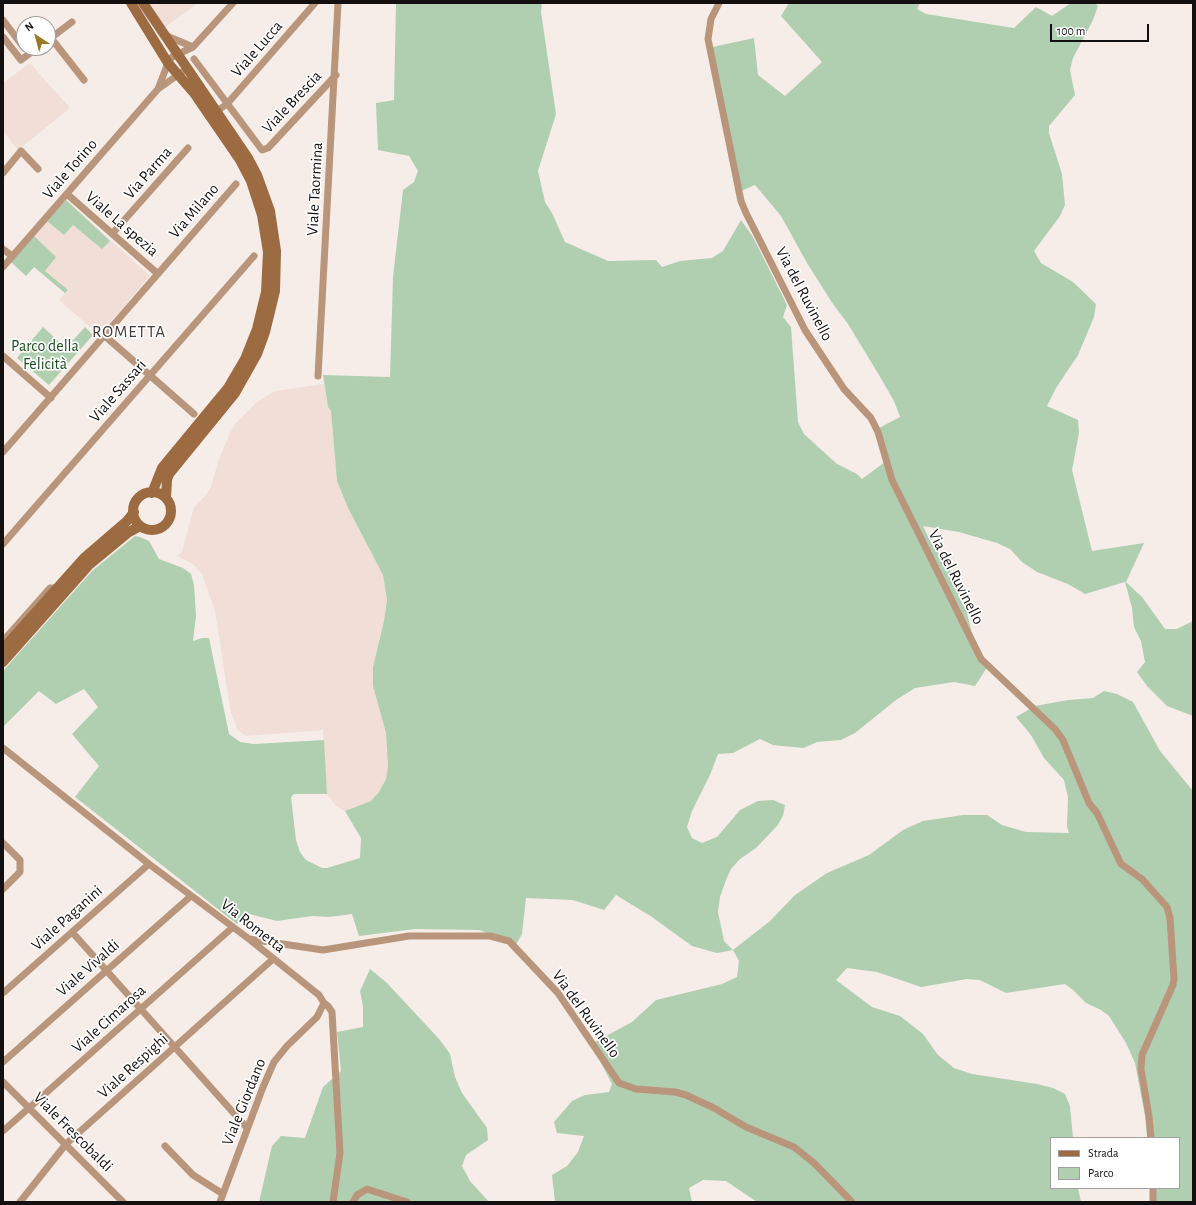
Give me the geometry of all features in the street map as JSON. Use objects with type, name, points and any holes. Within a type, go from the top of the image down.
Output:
[{"type":"main road","points":[[131,3],[168,63],[194,93],[236,154],[251,182],[262,215],[268,252],[266,292],[257,329],[246,359],[228,388],[162,468],[152,492]]},
{"type":"main road","points":[[143,3],[179,54],[191,63],[217,111],[248,158],[257,175],[270,211],[276,251],[275,291],[265,332],[253,362],[235,392],[169,474],[167,480],[166,498],[171,511],[167,523],[161,528],[153,530],[140,526],[134,517],[135,505],[139,498],[152,492],[160,494],[166,498]]},
{"type":"main road","points":[[3,649],[84,558],[127,521],[134,512]]},
{"type":"main road","points":[[3,662],[89,565],[129,532],[140,526]]},
{"type":"street","points":[[168,63],[179,54],[193,47],[233,3]]},
{"type":"street","name":"Viale Lucca","points":[[217,111],[227,104],[316,3]]},
{"type":"street","name":"Viale Taormina","points":[[318,376],[336,75],[338,3]]},
{"type":"street","name":"Via del Ruvinello","points":[[719,3],[711,19],[708,40],[746,214],[805,330],[844,389],[871,418],[878,432],[892,480],[981,659],[1055,729],[1063,740],[1089,803],[1097,813],[1122,864],[1142,879],[1167,907],[1170,918],[1174,978],[1173,985],[1142,1055],[1141,1069],[1151,1137]]},
{"type":"street","points":[[3,20],[16,37]]},
{"type":"street","points":[[56,34],[72,22]]},
{"type":"street","points":[[167,36],[193,47]]},
{"type":"street","points":[[3,37],[16,54]]},
{"type":"street","points":[[56,47],[84,80]]},
{"type":"street","points":[[193,47],[191,63],[227,104]]},
{"type":"street","name":"Viale Torino","points":[[158,89],[168,63]]},
{"type":"street","name":"Viale Torino","points":[[3,267],[158,89],[178,75],[191,63]]},
{"type":"street","name":"Viale Brescia","points":[[227,104],[262,150],[268,148],[336,75]]},
{"type":"street","name":"Via Parma","points":[[112,234],[188,148]]},
{"type":"street","points":[[4,171],[22,151],[38,168]]},
{"type":"street","name":"Via Milano","points":[[3,452],[236,184]]},
{"type":"street","name":"Viale La spezia","points":[[67,194],[158,274]]},
{"type":"street","points":[[3,249],[12,256]]},
{"type":"street","name":"Viale Sassari","points":[[3,544],[254,256]]},
{"type":"street","points":[[105,336],[194,414]]},
{"type":"street","points":[[3,356],[50,398]]},
{"type":"street","points":[[3,641],[50,588],[57,588]]},
{"type":"street","name":"Via Rometta","points":[[3,748],[149,864],[249,939],[318,995],[328,1006],[332,1012],[340,1153],[334,1202]]},
{"type":"street","points":[[3,843],[20,860],[20,872],[3,889]]},
{"type":"street","name":"Viale Paganini","points":[[3,994],[149,864]]},
{"type":"street","name":"Viale Vivaldi","points":[[3,1062],[191,896]]},
{"type":"street","name":"Viale Cimarosa","points":[[3,1131],[232,927]]},
{"type":"street","points":[[72,932],[140,1010],[247,1128]]},
{"type":"street","name":"Via del Ruvinello","points":[[249,939],[323,950],[409,936],[490,936],[509,941],[558,993],[619,1082],[636,1089],[675,1092],[686,1095],[714,1108],[746,1127],[774,1137],[794,1147],[814,1163],[852,1202]]},
{"type":"street","name":"Viale Respighi","points":[[20,1202],[66,1144],[273,959]]},
{"type":"street","name":"Viale Giordano","points":[[220,1202],[247,1128],[274,1062],[287,1046],[317,1017],[324,1003]]},
{"type":"street","name":"Viale Frescobaldi","points":[[3,1082],[123,1202]]},
{"type":"street","points":[[165,1146],[193,1174],[223,1194]]},
{"type":"street","points":[[353,1202],[357,1194],[366,1189],[407,1202]]},
{"type":"street","points":[[1153,1189],[1153,1202]]},
{"type":"shaded area","points":[[137,3],[198,3],[157,33]]},
{"type":"shaded area","points":[[30,63],[70,108],[18,150],[3,131],[3,83]]},
{"type":"shaded area","points":[[66,200],[150,276],[99,335],[59,300],[65,293],[34,267],[26,276],[11,262]]},
{"type":"shaded area","points":[[324,384],[328,407],[331,411],[337,481],[348,508],[383,575],[387,600],[384,621],[373,667],[373,686],[386,733],[388,766],[386,779],[379,792],[371,801],[345,811],[336,806],[327,794],[323,730],[246,736],[238,730],[231,713],[215,611],[202,574],[193,564],[177,556],[182,552],[194,507],[206,495],[211,487],[219,459],[236,423],[256,403],[275,391]]},
{"type":"green space","points":[[396,3],[542,3],[541,12],[556,114],[538,171],[545,202],[552,213],[565,242],[608,261],[656,260],[662,267],[680,261],[712,258],[723,251],[741,220],[753,237],[787,305],[783,317],[791,327],[798,422],[804,434],[837,464],[857,474],[862,479],[889,459],[879,428],[900,417],[894,401],[879,375],[848,324],[833,304],[807,263],[781,216],[755,185],[736,193],[708,48],[754,38],[758,75],[785,96],[822,62],[781,16],[789,3],[920,3],[917,9],[926,14],[1014,28],[1036,7],[1052,16],[1071,3],[1095,3],[1098,6],[1093,20],[1073,58],[1070,70],[1075,95],[1049,126],[1049,133],[1062,174],[1065,205],[1060,216],[1034,251],[1041,263],[1073,282],[1096,304],[1094,317],[1078,355],[1056,388],[1047,406],[1078,420],[1079,433],[1072,470],[1092,551],[1144,543],[1126,582],[1142,597],[1165,629],[1177,629],[1193,621],[1193,716],[1167,706],[1147,686],[1137,672],[1145,662],[1141,641],[1134,627],[1132,608],[1125,582],[1085,594],[1068,584],[1037,572],[1022,562],[1010,549],[997,543],[959,532],[923,526],[930,541],[955,578],[963,598],[972,633],[988,666],[975,686],[954,682],[915,688],[896,700],[855,733],[841,740],[817,742],[804,748],[773,745],[760,739],[733,753],[718,754],[710,775],[692,811],[687,827],[692,838],[702,843],[717,837],[740,810],[758,801],[773,800],[785,805],[783,816],[777,826],[756,848],[740,859],[731,869],[726,880],[720,897],[718,912],[724,941],[733,950],[717,953],[692,946],[652,917],[616,895],[604,910],[573,900],[526,898],[522,934],[514,948],[505,939],[479,930],[415,929],[359,936],[352,914],[329,917],[312,916],[277,921],[245,913],[237,924],[75,797],[99,766],[72,734],[98,707],[84,689],[56,704],[39,691],[3,727],[3,671],[92,571],[135,536],[140,537],[149,541],[159,559],[183,568],[191,574],[194,585],[196,616],[193,641],[202,638],[209,638],[229,734],[240,742],[254,744],[324,740],[327,794],[294,794],[291,797],[296,840],[300,852],[306,860],[322,868],[327,868],[360,858],[361,838],[345,811],[371,801],[379,792],[386,779],[388,766],[386,733],[373,686],[373,667],[384,621],[387,600],[383,575],[348,508],[337,481],[331,411],[328,407],[323,375],[390,377],[393,277],[403,190],[414,182],[418,171],[409,156],[378,150],[376,103],[394,100]]},
{"type":"green space","points":[[66,200],[110,241],[102,249],[73,225],[64,235],[47,221]]},
{"type":"green space","points":[[34,236],[56,257],[45,271],[68,290],[65,293],[34,267],[26,276],[11,262]]},
{"type":"green space","name":"Parco della Felicità","points":[[43,327],[66,348],[85,327],[93,335],[49,385],[17,358]]},
{"type":"green space","points":[[1104,691],[1117,694],[1133,702],[1160,751],[1193,791],[1193,1202],[1151,1202],[1151,1189],[1180,1189],[1180,1137],[1147,1137],[1145,1116],[1135,1063],[1126,1043],[1109,1016],[1101,1010],[1086,1003],[1065,984],[1006,993],[980,980],[967,979],[921,987],[877,972],[847,968],[836,980],[872,1007],[900,1016],[923,1034],[938,1055],[954,1068],[972,1074],[1037,1084],[1053,1088],[1065,1094],[1070,1106],[1073,1137],[1050,1137],[1050,1189],[1078,1189],[1081,1202],[757,1202],[726,1181],[703,1180],[689,1188],[692,1202],[555,1202],[552,1175],[567,1166],[578,1152],[584,1136],[557,1133],[554,1122],[572,1101],[585,1095],[609,1092],[612,1084],[591,1044],[632,1022],[656,1000],[722,984],[737,977],[739,961],[733,950],[770,921],[795,895],[827,873],[869,855],[903,830],[923,821],[963,815],[987,815],[1002,825],[1026,832],[1069,833],[1067,826],[1068,797],[1064,780],[1044,758],[1031,735],[1016,717],[1035,706],[1068,700],[1093,698]]},
{"type":"green space","points":[[370,969],[387,983],[440,1040],[450,1054],[455,1077],[462,1093],[487,1128],[488,1140],[466,1155],[462,1166],[470,1181],[489,1202],[259,1202],[272,1146],[281,1136],[305,1138],[323,1087],[341,1071],[337,1032],[363,1027],[363,1006],[360,991]]},
{"type":"district","name":"ROMETTA","points":[[129,332]]}]
